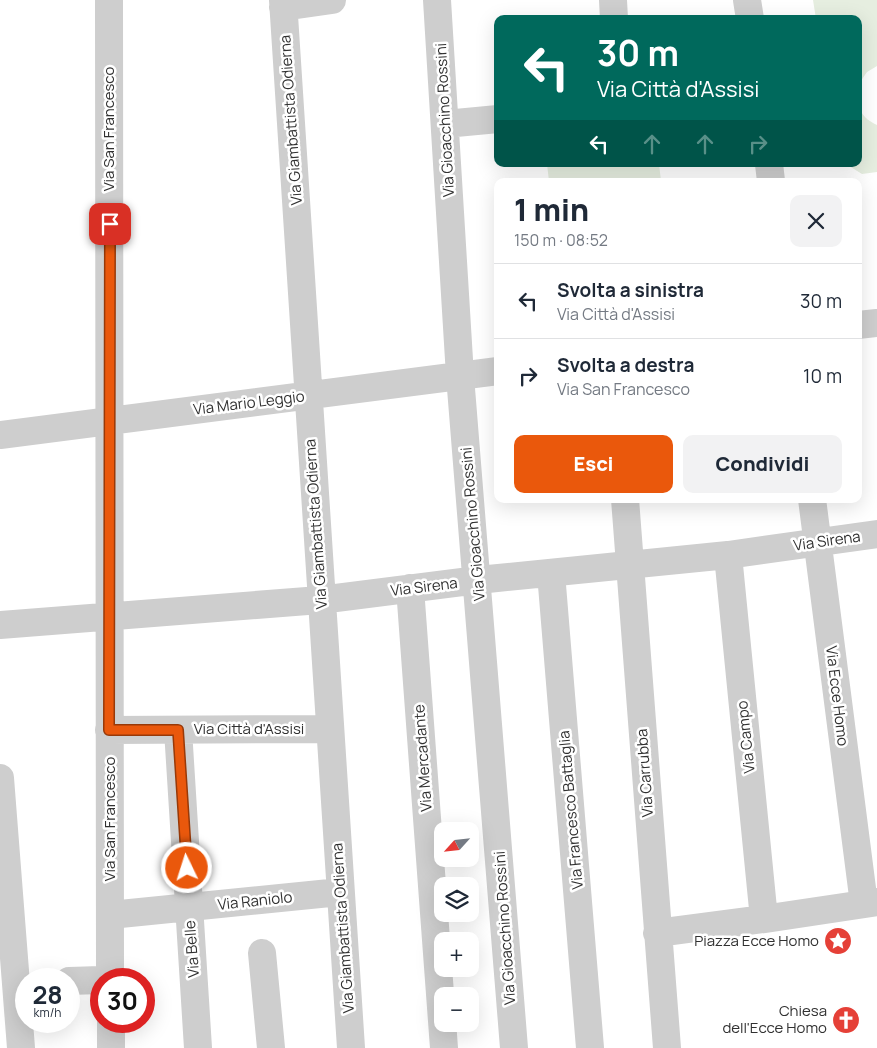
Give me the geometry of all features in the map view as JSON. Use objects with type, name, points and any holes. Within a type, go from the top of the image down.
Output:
[{"type":"street","name":"Via San Francesco","points":[[109,0],[110,968]]},
{"type":"street","points":[[283,3],[332,0]]},
{"type":"street","name":"Via Gioacchino Rossini","points":[[438,0],[460,376],[478,580],[514,1048]]},
{"type":"street","points":[[613,0],[614,15]]},
{"type":"street","points":[[747,0],[749,15]]},
{"type":"street","name":"Via Giambattista Odierna","points":[[283,3],[320,600],[351,1048]]},
{"type":"street","points":[[445,124],[494,119]]},
{"type":"street","points":[[862,325],[877,323]]},
{"type":"street","name":"Via Mario Leggio","points":[[0,435],[494,372]]},
{"type":"street","name":"Via Carrubba","points":[[625,503],[666,1048]]},
{"type":"street","name":"Via Ecce Homo","points":[[813,503],[868,899]]},
{"type":"street","name":"Via Sirena","points":[[0,625],[320,600],[478,580],[728,555],[877,534]]},
{"type":"street","name":"Via Campo","points":[[728,555],[764,919]]},
{"type":"street","name":"Via Francesco Battaglia","points":[[551,573],[590,1048]]},
{"type":"street","name":"Via Mercadante","points":[[410,588],[444,1048]]},
{"type":"street","name":"Via Città d'Assisi","points":[[109,730],[329,729]]},
{"type":"street","name":"Via Belle","points":[[178,730],[198,1048]]},
{"type":"street","points":[[0,778],[20,968]]},
{"type":"street","name":"Via Raniolo","points":[[110,914],[190,908],[340,892]]},
{"type":"street","points":[[657,933],[797,914],[868,899]]},
{"type":"street","points":[[262,953],[271,1048]]},
{"type":"street","points":[[21,1033],[21,1048]]},
{"type":"street","points":[[111,1033],[111,1048]]},
{"type":"shaded area","points":[[813,0],[877,0],[877,66],[867,72],[862,79],[862,15],[815,15]]},
{"type":"shaded area","points":[[862,113],[877,125],[877,172],[862,174],[851,167],[862,167]]},
{"type":"shaded area","points":[[547,167],[659,167],[661,178],[549,178]]},
{"type":"place","name":"Piazza Ecce Homo","points":[[838,941]]},
{"type":"place","name":"Chiesa dell'Ecce Homo","points":[[846,1020]]},
{"type":"route","points":[[110,224],[109,730],[178,730],[187,868]]}]
